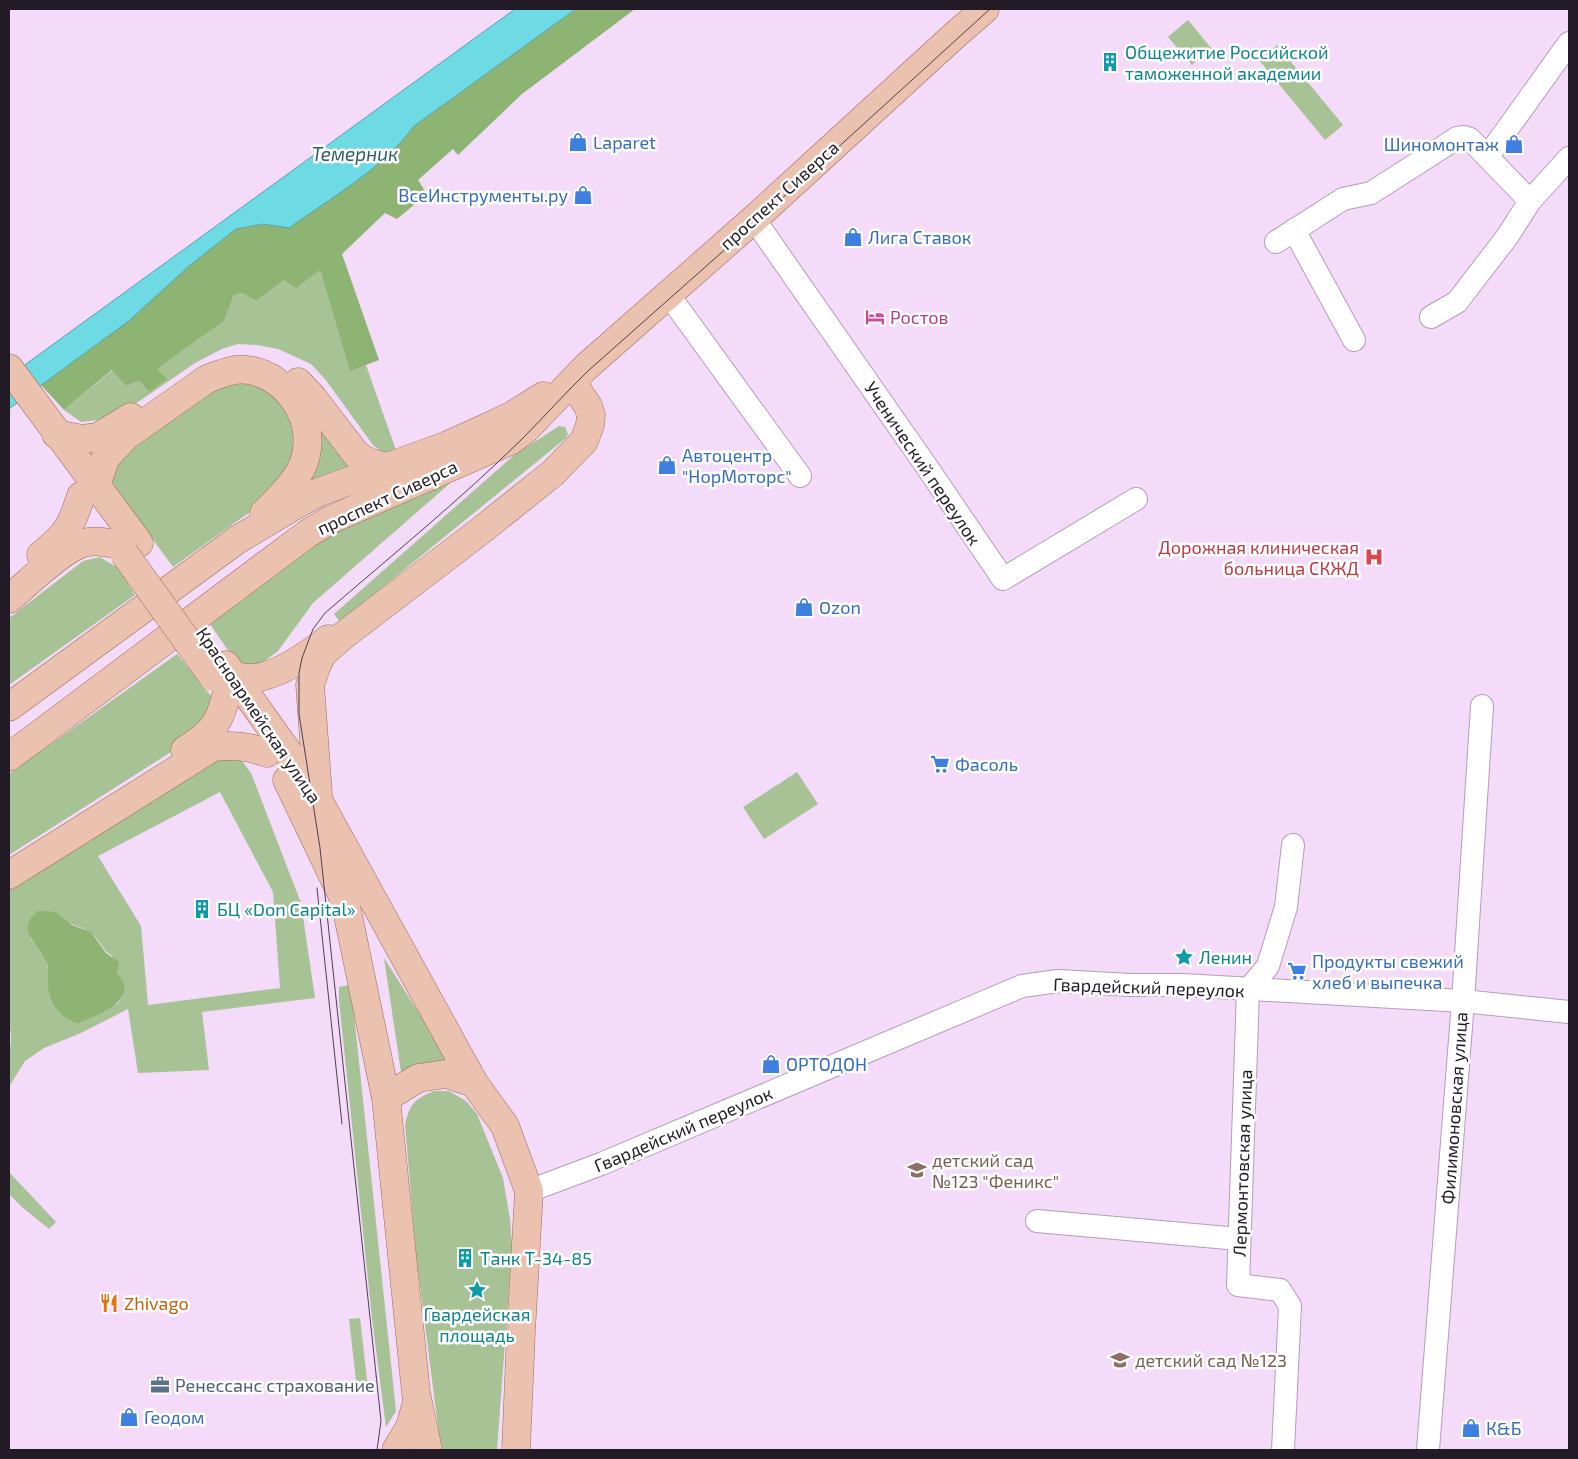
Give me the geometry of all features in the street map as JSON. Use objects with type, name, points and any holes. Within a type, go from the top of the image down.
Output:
[{"type":"main road","name":"проспект Сиверса","points":[[9,757],[308,534],[332,520],[510,440],[525,430],[572,382],[668,294],[754,219],[985,9]]},
{"type":"main road","points":[[46,429],[82,439],[98,436],[118,426],[197,370],[216,362],[248,358],[274,365],[290,374],[314,398],[356,454],[368,462],[386,467]]},
{"type":"main road","name":"Красноармейская улица","points":[[9,368],[46,429],[127,547],[225,678],[305,776],[474,1083]]},
{"type":"main road","points":[[9,582],[58,542],[70,526],[106,457],[126,436],[207,379],[221,373],[246,370],[270,376],[299,405],[306,420],[307,440],[304,462],[289,488],[237,540]]},
{"type":"main road","name":"проспект Сиверса","points":[[9,707],[237,540],[319,492],[448,445],[513,415],[540,397],[572,382]]},
{"type":"main road","points":[[319,801],[310,685],[323,653],[552,473],[584,441],[590,425],[591,415],[588,406],[572,382]]},
{"type":"main road","name":"Красноармейская улица","points":[[9,398],[46,429]]},
{"type":"main road","points":[[9,864],[202,739],[214,727],[222,712],[225,678],[251,678],[269,674],[302,658],[548,468],[568,457]]},
{"type":"main road","points":[[9,599],[67,551],[83,543],[96,541],[127,547]]},
{"type":"main road","name":"Красноармейская улица","points":[[225,678],[267,753],[290,784],[345,901],[386,1098]]},
{"type":"main road","points":[[9,875],[213,747],[232,745],[250,747],[267,753]]},
{"type":"main road","points":[[428,1450],[418,1401],[386,1098],[418,1078],[446,1074],[474,1083],[505,1126],[529,1191],[516,1450]]},
{"type":"main road","points":[[396,1450],[410,1428],[418,1401]]},
{"type":"street","points":[[1488,156],[1569,43]]},
{"type":"street","points":[[1354,340],[1285,236],[1343,199],[1371,193],[1457,138],[1464,137],[1470,139],[1530,200]]},
{"type":"street","points":[[1431,316],[1457,302],[1507,237],[1530,200],[1569,158]]},
{"type":"street","name":"Ученический переулок","points":[[754,219],[1003,579],[1136,499]]},
{"type":"street","points":[[668,294],[800,476]]},
{"type":"street","name":"Филимоновская улица","points":[[1428,1450],[1482,706]]},
{"type":"street","points":[[1248,990],[1268,966],[1286,907],[1293,846]]},
{"type":"street","name":"Гвардейский переулок","points":[[529,1191],[601,1164],[1022,986],[1058,981],[1131,986],[1182,985],[1462,1001],[1569,1012]]},
{"type":"street","name":"Лермонтовская улица","points":[[1248,990],[1238,1285],[1280,1290],[1290,1306],[1282,1450]]},
{"type":"street","points":[[1037,1222],[1239,1238]]},
{"type":"shaded area","points":[[576,9],[635,9],[522,94],[458,155],[453,149],[418,180],[427,194],[397,219],[385,213],[342,254],[379,360],[350,371],[320,270],[296,288],[284,280],[256,301],[242,293],[234,295],[224,321],[157,369],[167,379],[149,392],[139,381],[126,386],[112,370],[64,410],[41,385],[130,320],[189,266],[236,229],[264,224],[289,227],[403,140],[414,126]]},
{"type":"shaded area","points":[[1188,20],[1212,49],[1192,65],[1168,37]]},
{"type":"shaded area","points":[[1277,45],[1343,125],[1325,140],[1259,60]]},
{"type":"shaded area","points":[[320,270],[350,370],[366,365],[397,453],[384,453],[373,445],[325,379],[311,364],[278,349],[257,345],[238,344],[222,349],[195,363],[122,413],[107,419],[81,422],[64,410],[113,370],[126,386],[139,381],[149,392],[157,369],[224,321],[234,295],[242,293],[256,301],[284,280]]},
{"type":"shaded area","points":[[258,381],[294,412],[296,457],[264,502],[173,567],[113,485],[113,470],[119,456],[211,386]]},
{"type":"shaded area","points":[[559,426],[565,427],[568,434],[566,438],[340,622],[334,614],[513,456]]},
{"type":"shaded area","points":[[322,430],[352,467],[302,491],[313,469]]},
{"type":"shaded area","points":[[449,481],[448,485],[313,603],[278,651],[257,667],[240,668],[210,624],[316,538]]},
{"type":"shaded area","points":[[100,557],[118,568],[135,595],[9,685],[9,618],[83,561]]},
{"type":"shaded area","points":[[177,654],[216,702],[204,731],[9,855],[9,774]]},
{"type":"shaded area","points":[[215,757],[242,761],[251,773],[301,903],[315,998],[202,1012],[209,1070],[138,1073],[128,1009],[81,1033],[44,1048],[25,1061],[9,1087],[11,1037],[9,1025],[9,887]],"holes":[[[220,792],[273,892],[280,988],[148,1005],[141,926],[98,856]],[[61,916],[68,922],[90,932],[96,937],[112,956],[116,972],[124,987],[123,996],[118,1003],[78,1024],[70,1021],[48,988],[49,974],[45,958],[30,938]]]},
{"type":"shaded area","points":[[797,772],[818,804],[764,839],[743,807]]},
{"type":"shaded area","points":[[38,911],[56,912],[72,925],[91,932],[106,953],[119,962],[116,972],[123,982],[124,990],[121,998],[115,1004],[78,1024],[62,1015],[54,1005],[49,994],[47,964],[28,932],[31,918]]},
{"type":"shaded area","points":[[384,958],[452,1065],[402,1079]]},
{"type":"shaded area","points":[[350,985],[396,1411],[386,1427],[372,1318],[339,1000],[339,987]]},
{"type":"shaded area","points":[[434,1091],[449,1091],[466,1101],[477,1114],[503,1178],[510,1219],[512,1247],[497,1450],[441,1450],[416,1254],[405,1124],[414,1103]]},
{"type":"shaded area","points":[[9,1172],[56,1222],[49,1229],[9,1194]]},
{"type":"shaded area","points":[[360,1318],[368,1388],[357,1389],[349,1319]]},
{"type":"water","name":"Темерник","points":[[515,9],[576,9],[414,126],[387,156],[372,169],[289,228],[263,224],[236,229],[189,266],[130,320],[9,409],[9,387],[26,364]]},
{"type":"tram line","points":[[377,1450],[381,1421],[320,848],[299,714],[299,673],[302,658],[313,629],[325,613],[425,528],[498,462],[589,370],[756,222],[990,9]]},
{"type":"tram line","points":[[317,888],[342,1124]]},
{"type":"place","name":"Общежитие Российской таможенной академии","points":[[1110,62]]},
{"type":"place","name":"Laparet","points":[[578,142]]},
{"type":"place","name":"Шиномонтаж","points":[[1514,144]]},
{"type":"place","name":"ВсеИнструменты.ру","points":[[583,195]]},
{"type":"place","name":"Лига Ставок","points":[[853,237]]},
{"type":"place","name":"Ростов","points":[[875,317]]},
{"type":"place","name":"Автоцентр \"НорМоторс\"","points":[[667,465]]},
{"type":"place","name":"Дорожная клиническая больница СКЖД","points":[[1374,557]]},
{"type":"place","name":"Ozon","points":[[804,607]]},
{"type":"place","name":"Фасоль","points":[[940,764]]},
{"type":"place","name":"БЦ «Don Capital»","points":[[202,909]]},
{"type":"place","name":"Ленин","points":[[1184,957]]},
{"type":"place","name":"Продукты свежий хлеб и выпечка","points":[[1297,971]]},
{"type":"place","name":"ОРТОДОН","points":[[771,1064]]},
{"type":"place","name":"детский сад №123 \"Феникс\"","points":[[917,1170]]},
{"type":"place","name":"Танк Т-34-85","points":[[465,1258]]},
{"type":"place","name":"Гвардейская площадь","points":[[477,1290]]},
{"type":"place","name":"Zhivago","points":[[109,1303]]},
{"type":"place","name":"детский сад №123","points":[[1120,1360]]},
{"type":"place","name":"Ренессанс страхование","points":[[160,1385]]},
{"type":"place","name":"Геодом","points":[[129,1417]]},
{"type":"place","name":"К&Б","points":[[1471,1428]]}]
